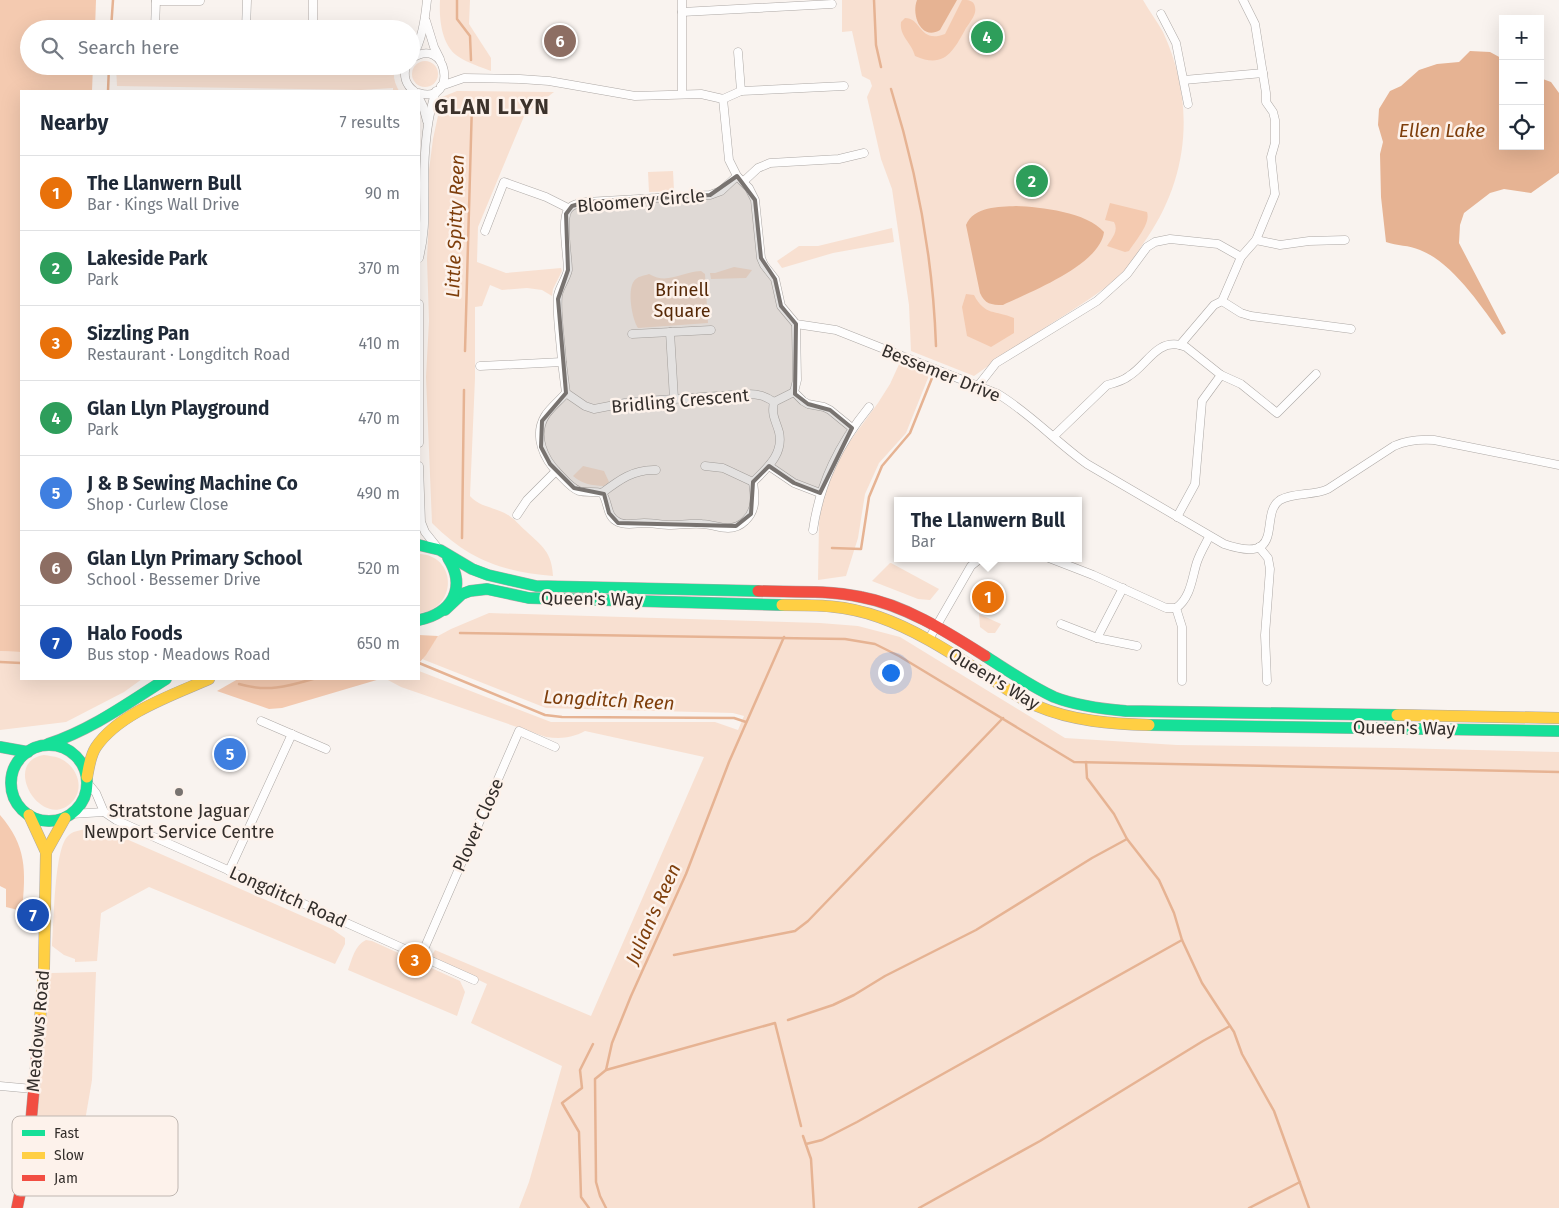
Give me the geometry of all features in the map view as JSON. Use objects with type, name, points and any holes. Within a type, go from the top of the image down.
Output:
[{"type":"main road","name":"Queen's Way","points":[[420,545],[425,545],[442,552],[459,563],[493,577],[514,583],[536,586],[853,594],[877,600],[937,626],[1036,688],[1056,697],[1097,708],[1126,711],[1559,718]]},
{"type":"main road","points":[[442,552],[451,562],[456,572],[457,583],[456,593],[452,602],[445,610]]},
{"type":"main road","name":"Queen's Way","points":[[420,620],[436,616],[461,594],[473,589],[489,590],[529,598],[839,606],[892,620],[929,638],[1023,700],[1047,710],[1087,720],[1145,725],[1559,731]]},
{"type":"main road","points":[[164,680],[93,724],[61,741],[33,749],[19,760],[13,770],[11,782],[16,802],[29,815],[40,820],[53,821],[68,816],[80,806],[85,795],[90,760],[95,748],[103,738],[124,721],[207,680]]},
{"type":"main road","points":[[0,747],[33,749],[50,745],[62,747],[80,761],[87,780]]},
{"type":"main road","points":[[0,782],[13,793]]},
{"type":"main road","name":"Meadows Road","points":[[29,815],[46,852],[44,968],[31,1116]]},
{"type":"main road","name":"Meadows Road","points":[[46,852],[52,845],[59,824],[68,816]]},
{"type":"street","points":[[246,20],[247,0]]},
{"type":"street","points":[[313,0],[313,20]]},
{"type":"street","points":[[420,39],[427,0]]},
{"type":"street","points":[[682,0],[682,94]]},
{"type":"street","points":[[1180,344],[1214,305],[1222,302],[1241,257],[1256,240],[1275,194],[1271,157],[1275,142],[1275,120],[1273,112],[1266,102],[1255,24],[1243,0]]},
{"type":"street","points":[[155,20],[156,1],[200,1]]},
{"type":"street","points":[[682,12],[762,4],[832,4]]},
{"type":"street","points":[[1161,14],[1176,43],[1188,104]]},
{"type":"street","points":[[420,254],[424,238],[426,215],[421,183],[428,125],[431,107],[445,80],[442,63],[434,47],[425,19]]},
{"type":"street","points":[[738,52],[741,91]]},
{"type":"street","points":[[420,55],[429,54],[454,74],[464,78],[549,81],[635,96],[701,94],[723,99],[741,91],[844,86]]},
{"type":"street","points":[[1184,80],[1263,73]]},
{"type":"street","points":[[405,75],[407,83],[413,90]]},
{"type":"street","points":[[420,93],[430,94],[464,78]]},
{"type":"street","points":[[723,99],[729,160],[737,176],[744,182],[755,200],[762,262],[775,279],[781,306],[796,324],[797,380],[794,392],[774,402]]},
{"type":"street","points":[[420,100],[428,125]]},
{"type":"street","points":[[744,182],[758,168],[770,163],[838,159],[864,153]]},
{"type":"street","name":"Bloomery Circle","points":[[562,362],[558,299],[560,286],[568,270],[565,219],[568,208],[586,202],[710,195],[721,191],[737,176]]},
{"type":"street","points":[[485,231],[504,182],[546,197],[568,208]]},
{"type":"street","points":[[978,386],[996,363],[1097,300],[1127,274],[1147,247],[1155,242],[1170,239],[1218,244],[1241,257]]},
{"type":"street","points":[[1256,240],[1280,245],[1309,241],[1345,240]]},
{"type":"street","points":[[1222,302],[1241,313],[1251,316],[1351,329]]},
{"type":"street","name":"Bessemer Drive","points":[[796,324],[836,330],[978,386],[1010,401],[1087,464],[1177,516],[1209,537],[1230,546],[1249,549],[1260,546]]},
{"type":"street","points":[[632,334],[711,330]]},
{"type":"street","points":[[670,332],[674,399]]},
{"type":"street","points":[[1054,436],[1107,385],[1130,376],[1155,352],[1163,346],[1173,343],[1186,347],[1221,375],[1241,384],[1276,413],[1316,374]]},
{"type":"street","points":[[480,366],[562,362],[566,393],[546,415],[540,428],[541,447],[544,455],[556,471],[579,491],[602,493],[628,475],[646,470],[656,470]]},
{"type":"street","points":[[1177,516],[1195,484],[1202,401],[1221,375]]},
{"type":"street","points":[[794,392],[808,404],[830,410],[852,428]]},
{"type":"street","name":"Bridling Crescent","points":[[566,393],[585,406],[594,409],[630,402],[763,395],[774,402],[772,416],[780,441],[774,459],[753,482]]},
{"type":"street","points":[[813,530],[820,493],[831,466],[852,428],[869,407]]},
{"type":"street","points":[[1267,680],[1265,635],[1270,569],[1268,558],[1260,546],[1266,542],[1272,511],[1275,504],[1280,500],[1298,495],[1320,493],[1394,446],[1414,440],[1434,440],[1559,465]]},
{"type":"street","points":[[602,493],[605,497],[609,513],[618,523],[670,525],[696,523],[728,528],[745,521],[754,507],[753,482],[723,468],[705,466]]},
{"type":"street","points":[[769,466],[794,483],[820,493]]},
{"type":"street","points":[[516,515],[532,494],[556,471]]},
{"type":"street","points":[[420,494],[421,522],[425,532],[442,552]]},
{"type":"street","points":[[1059,562],[1166,608],[1176,608],[1183,602],[1188,593],[1197,563],[1209,537]]},
{"type":"street","points":[[929,638],[971,566],[976,562]]},
{"type":"street","points":[[1097,638],[1122,588]]},
{"type":"street","points":[[1176,608],[1182,627],[1182,681]]},
{"type":"street","points":[[1061,624],[1097,638],[1137,646]]},
{"type":"street","points":[[261,721],[326,749]]},
{"type":"street","name":"Plover Close","points":[[420,956],[520,731],[555,748]]},
{"type":"street","points":[[229,871],[292,734]]},
{"type":"street","points":[[68,816],[104,812],[96,793],[87,780]]},
{"type":"street","name":"Longditch Road","points":[[104,812],[133,828],[474,980]]},
{"type":"street","points":[[0,1086],[33,1089]]},
{"type":"highlighted area","points":[[737,176],[755,200],[761,258],[775,279],[781,306],[796,324],[795,394],[808,404],[830,410],[852,428],[820,493],[794,483],[769,466],[753,482],[751,514],[736,526],[618,523],[609,513],[604,494],[574,488],[550,464],[541,447],[542,421],[566,393],[558,299],[568,270],[566,214],[572,206],[586,202],[710,195]]},
{"type":"green space","points":[[440,0],[470,0],[469,24],[491,58],[491,71],[463,59],[448,46],[442,31]]},
{"type":"green space","points":[[842,0],[1143,0],[1163,32],[1173,58],[1180,84],[1183,137],[1172,189],[1161,214],[1147,238],[1126,269],[1107,286],[974,376],[911,351],[909,305],[892,189],[881,159],[867,97],[872,86],[870,80],[862,76],[852,31],[842,32]]},
{"type":"green space","points":[[420,62],[430,62],[437,69],[437,79],[430,86],[420,86],[413,79],[412,75],[420,75]]},
{"type":"green space","points":[[116,75],[394,75],[398,90],[393,90],[393,88],[360,90],[117,86]]},
{"type":"green space","points":[[457,91],[554,92],[525,114],[478,227],[477,262],[506,273],[561,268],[562,271],[553,289],[552,296],[542,290],[527,288],[502,290],[490,285],[482,306],[475,307],[475,378],[470,496],[483,505],[511,517],[537,541],[551,561],[553,576],[518,571],[488,562],[460,547],[432,523],[426,377],[429,321],[427,259],[429,170],[442,97]]},
{"type":"green space","points":[[673,171],[674,191],[649,192],[648,172]]},
{"type":"green space","points":[[892,228],[894,242],[833,253],[782,268],[777,261],[799,246],[818,246]]},
{"type":"green space","points":[[734,267],[752,270],[746,278],[711,279],[710,273]]},
{"type":"green space","name":"Brinell Square","points":[[701,271],[705,274],[708,323],[638,328],[632,312],[631,297],[632,285],[636,279],[649,274],[668,278]]},
{"type":"green space","points":[[901,360],[930,373],[906,433],[879,463],[865,494],[858,538],[846,576],[818,580],[819,523],[822,500],[842,452],[878,403],[890,384]]},
{"type":"green space","points":[[583,466],[604,471],[609,482],[604,486],[584,483],[577,479],[573,476]]},
{"type":"green space","points":[[420,554],[432,557],[441,563],[446,572],[448,582],[446,593],[441,602],[432,609],[420,613]]},
{"type":"green space","points":[[890,563],[939,589],[930,600],[918,599],[872,581]]},
{"type":"green space","points":[[489,613],[820,623],[858,626],[900,637],[1065,738],[1177,745],[1559,752],[1559,1208],[519,1208],[529,1182],[562,1066],[471,1023],[487,984],[431,957],[435,950],[591,1016],[704,757],[585,731],[566,737],[546,737],[401,687],[388,680],[420,680],[420,671],[551,722],[715,722],[738,730],[744,716],[733,713],[546,708],[422,659],[438,636]]},
{"type":"green space","points":[[979,614],[1001,624],[995,633],[988,633],[980,627]]},
{"type":"green space","points":[[0,651],[20,652],[20,680],[141,680],[124,692],[66,722],[0,730]]},
{"type":"green space","points":[[44,755],[57,757],[65,761],[74,771],[79,783],[76,796],[72,802],[60,809],[49,809],[38,803],[30,793],[26,781],[26,770],[31,760]]},
{"type":"green space","points":[[88,829],[115,834],[332,929],[345,938],[345,944],[335,964],[149,887],[101,913],[97,961],[75,962],[75,959],[64,955],[52,946],[55,889],[59,857],[67,837],[79,830]]},
{"type":"green space","points":[[366,940],[460,981],[465,992],[457,1016],[348,970],[359,945]]},
{"type":"green space","points":[[96,972],[92,1080],[86,1116],[36,1116],[38,1074],[51,973]]},
{"type":"shaded area","points":[[0,0],[96,0],[95,20],[20,20],[20,75],[93,75],[92,90],[20,90],[20,652],[0,651]]},
{"type":"shaded area","points":[[962,0],[972,2],[975,12],[952,51],[940,59],[933,60],[925,60],[915,56],[902,31],[901,22],[905,18],[911,19],[930,36],[945,34]]},
{"type":"shaded area","points":[[1110,203],[1147,212],[1148,217],[1145,227],[1129,251],[1125,252],[1107,246],[1116,228],[1114,222],[1105,220]]},
{"type":"shaded area","points":[[966,294],[974,295],[978,302],[986,309],[1014,318],[1014,333],[991,347],[967,336],[962,307]]},
{"type":"shaded area","points":[[420,635],[438,636],[420,662]]},
{"type":"shaded area","points":[[236,680],[377,680],[282,708],[269,709],[217,691]]},
{"type":"shaded area","points":[[0,815],[15,837],[23,860],[22,911],[6,907],[6,889],[0,886]]},
{"type":"water","points":[[917,0],[957,0],[940,30],[928,32],[919,25],[915,13]]},
{"type":"water","name":"Ellen Lake","points":[[1470,51],[1490,52],[1499,57],[1499,150],[1544,150],[1544,79],[1551,82],[1559,93],[1559,173],[1531,193],[1504,189],[1490,193],[1464,213],[1460,225],[1459,243],[1506,333],[1502,335],[1465,286],[1444,264],[1420,250],[1386,242],[1381,197],[1380,154],[1383,142],[1378,125],[1379,109],[1390,91],[1401,86],[1419,70],[1437,64],[1459,62]]},
{"type":"water","points":[[1016,206],[1050,209],[1075,215],[1096,225],[1104,232],[1100,244],[1090,256],[1062,276],[1003,305],[992,304],[986,302],[980,293],[966,225],[975,214],[981,211],[995,207]]},
{"type":"waterway","points":[[112,20],[113,0]]},
{"type":"waterway","name":"Little Spitty Reen","points":[[457,0],[457,19],[470,36],[471,60]]},
{"type":"waterway","points":[[874,0],[876,45],[881,67]]},
{"type":"waterway","points":[[108,90],[109,75]]},
{"type":"waterway","points":[[891,89],[909,152],[922,216],[931,281],[936,346]]},
{"type":"waterway","name":"Little Spitty Reen","points":[[465,351],[472,103]]},
{"type":"waterway","points":[[832,548],[861,549],[869,497],[882,466],[910,433],[932,378]]},
{"type":"waterway","name":"Little Spitty Reen","points":[[462,538],[464,390]]},
{"type":"waterway","points":[[460,633],[845,639],[875,644],[899,656],[1074,762],[1559,772]]},
{"type":"waterway","name":"Julian's Reen","points":[[606,1208],[596,1182],[595,1079],[606,1070],[612,1043],[631,996],[686,874],[729,762],[784,637]]},
{"type":"waterway","name":"Little Spitty Reen","points":[[0,662],[20,663]]},
{"type":"waterway","name":"Longditch Reen","points":[[420,663],[545,715],[562,717],[734,718],[746,722]]},
{"type":"waterway","name":"Little Spitty Reen","points":[[239,684],[259,688],[276,688],[309,680]]},
{"type":"waterway","points":[[674,955],[795,931],[808,921],[1003,718]]},
{"type":"waterway","points":[[1086,762],[1087,778],[1114,814],[1127,839],[1159,880],[1174,913],[1182,940],[1202,983],[1234,1032],[1242,1054],[1274,1111],[1309,1208]]},
{"type":"waterway","points":[[788,1020],[833,1005],[854,995],[885,976],[976,930],[1092,858],[1127,839]]},
{"type":"waterway","points":[[806,1144],[822,1140],[857,1122],[1182,940]]},
{"type":"waterway","points":[[606,1070],[775,1023],[801,1126]]},
{"type":"waterway","points":[[919,1208],[1040,1141],[1230,1026]]},
{"type":"waterway","points":[[589,1208],[581,1197],[579,1132],[562,1103],[582,1088],[580,1070],[593,1044]]},
{"type":"waterway","points":[[803,1136],[811,1159],[814,1208]]},
{"type":"waterway","points":[[1249,1208],[1300,1182]]},
{"type":"traffic: fast","points":[[420,545],[440,550],[472,569],[488,575],[536,586],[758,591]]},
{"type":"traffic: fast","points":[[420,620],[440,612],[453,598],[456,589],[456,579],[454,569],[448,558]]},
{"type":"traffic: fast","points":[[445,610],[462,594],[487,589],[529,598],[782,605]]},
{"type":"traffic: fast","points":[[985,656],[1027,683],[1054,697],[1072,703],[1099,708],[1126,711],[1397,715]]},
{"type":"traffic: fast","points":[[48,744],[94,724],[164,680]]},
{"type":"traffic: fast","points":[[1149,725],[1559,731]]},
{"type":"traffic: fast","points":[[49,745],[63,748],[76,756],[84,769],[87,783],[84,797],[76,810],[63,818],[49,821],[35,818],[22,810],[14,797],[11,783],[14,769],[22,756],[35,748],[49,745]]},
{"type":"traffic: fast","points":[[0,747],[28,752]]},
{"type":"traffic: slow","points":[[782,605],[843,608],[867,613],[908,629],[936,644],[1019,697],[1037,706],[1064,715],[1092,721],[1149,725]]},
{"type":"traffic: slow","points":[[87,777],[94,750],[118,724],[148,706],[207,680]]},
{"type":"traffic: slow","points":[[1397,715],[1559,718]]},
{"type":"traffic: slow","points":[[29,815],[46,852],[44,968],[40,1020]]},
{"type":"traffic: slow","points":[[46,852],[65,818]]},
{"type":"traffic: jam","points":[[758,591],[835,593],[877,601],[894,606],[925,620],[985,656]]},
{"type":"traffic: jam","points":[[31,1116],[40,1020]]},
{"type":"traffic: jam","points":[[17,1208],[19,1196]]},
{"type":"place","name":"Glan Llyn Playground","points":[[987,37]]},
{"type":"place","name":"Glan Llyn Primary School","points":[[560,41]]},
{"type":"place","name":"Lakeside Park","points":[[1032,181]]},
{"type":"place","name":"The Llanwern Bull","points":[[988,597]]},
{"type":"place","name":"J & B Sewing Machine Co","points":[[230,754]]},
{"type":"place","name":"Stratstone Jaguar Newport Service Centre","points":[[179,792]]},
{"type":"place","name":"Halo Foods","points":[[33,915]]},
{"type":"place","name":"Sizzling Pan","points":[[415,960]]},
{"type":"district","name":"GLAN LLYN","points":[[492,106]]}]
